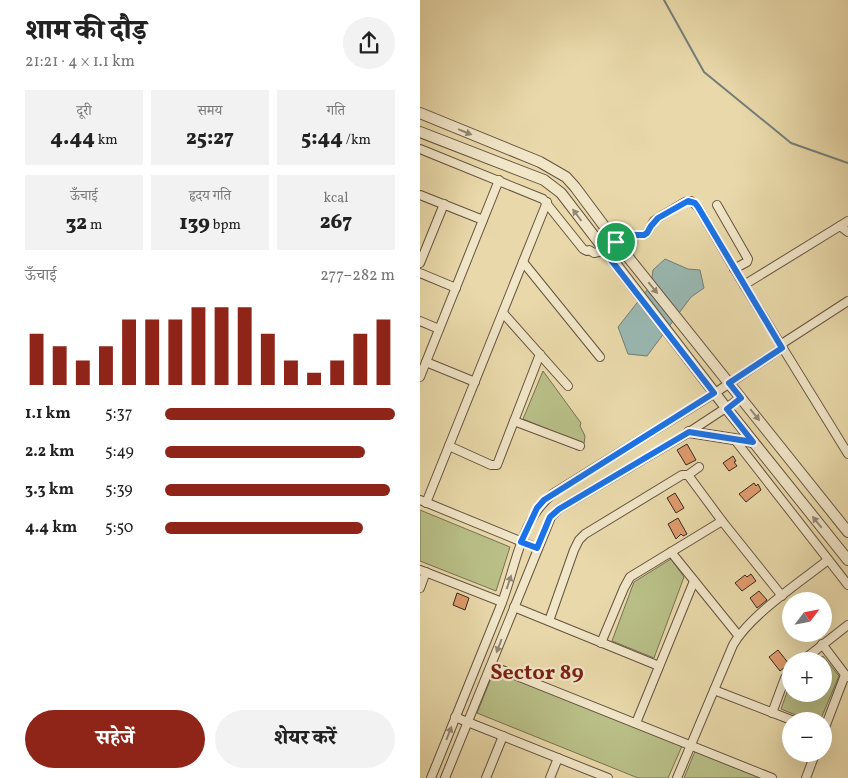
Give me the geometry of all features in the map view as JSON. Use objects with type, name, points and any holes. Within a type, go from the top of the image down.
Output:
[{"type":"street","points":[[420,113],[556,170],[575,187],[616,242],[848,532]]},
{"type":"street","points":[[420,132],[544,180],[561,193],[714,393],[848,560]]},
{"type":"street","points":[[420,149],[539,196],[547,202],[585,250],[594,253],[604,251],[629,235],[644,235],[658,218],[685,202],[691,201],[698,207],[848,454]]},
{"type":"street","points":[[420,377],[499,180]]},
{"type":"street","points":[[420,194],[483,220]]},
{"type":"street","points":[[537,548],[423,501],[449,446],[547,202]]},
{"type":"street","points":[[420,264],[444,204]]},
{"type":"street","points":[[718,205],[748,259],[747,262],[734,269]]},
{"type":"street","points":[[744,285],[848,221]]},
{"type":"street","points":[[840,226],[848,232]]},
{"type":"street","points":[[420,239],[429,242]]},
{"type":"street","points":[[523,262],[600,357]]},
{"type":"street","points":[[420,274],[456,288]]},
{"type":"street","points":[[431,778],[502,602],[521,542],[537,508],[544,500],[714,393],[848,301]]},
{"type":"street","points":[[503,313],[568,386]]},
{"type":"street","points":[[420,321],[439,329]]},
{"type":"street","points":[[449,446],[494,466],[498,462],[540,354]]},
{"type":"street","points":[[426,362],[475,382]]},
{"type":"street","points":[[445,778],[492,666],[550,517],[559,509],[727,409],[741,398]]},
{"type":"street","points":[[514,421],[580,446]]},
{"type":"street","points":[[689,432],[753,442]]},
{"type":"street","points":[[735,440],[848,585]]},
{"type":"street","points":[[549,621],[579,540],[585,534],[682,475],[688,475],[700,467]]},
{"type":"street","points":[[677,778],[738,635],[782,596],[688,475]]},
{"type":"street","points":[[788,508],[800,501]]},
{"type":"street","points":[[601,643],[630,577],[722,521]]},
{"type":"street","points":[[671,552],[738,635]]},
{"type":"street","points":[[787,592],[828,560]]},
{"type":"street","points":[[420,588],[423,571],[502,602]]},
{"type":"street","points":[[636,723],[694,581]]},
{"type":"street","points":[[514,607],[659,666]]},
{"type":"street","points":[[813,652],[848,625]]},
{"type":"street","points":[[822,644],[846,677],[831,712]]},
{"type":"street","points":[[492,666],[772,778]]},
{"type":"street","points":[[772,712],[782,686]]},
{"type":"street","points":[[714,690],[782,716]]},
{"type":"street","points":[[455,717],[608,778]]},
{"type":"street","points":[[486,778],[503,736]]},
{"type":"street","points":[[550,778],[558,758]]},
{"type":"street","points":[[806,778],[812,762]]},
{"type":"green space","points":[[543,371],[581,423],[580,426],[585,436],[584,444],[523,419]]},
{"type":"green space","points":[[420,510],[510,547],[496,591],[420,561]]},
{"type":"green space","points":[[671,559],[684,577],[654,658],[612,641],[634,582]]},
{"type":"green space","points":[[832,667],[839,676],[832,693]]},
{"type":"green space","points":[[494,671],[682,746],[668,778],[638,778],[477,713]]},
{"type":"green space","points":[[784,702],[828,702],[824,712],[788,712],[781,709]]},
{"type":"green space","points":[[696,749],[766,778],[684,778]]},
{"type":"water","points":[[665,259],[688,269],[700,270],[704,288],[691,297],[647,356],[628,354],[618,327],[651,285],[653,270]]},
{"type":"building","points":[[687,444],[696,460],[686,465],[677,450]]},
{"type":"building","points":[[733,456],[737,466],[729,471],[723,463]]},
{"type":"building","points":[[754,483],[756,486],[758,484],[761,490],[746,502],[739,494]]},
{"type":"building","points":[[675,493],[684,508],[676,513],[667,498]]},
{"type":"building","points":[[678,518],[687,534],[683,536],[681,534],[676,539],[668,524]]},
{"type":"building","points":[[751,574],[756,581],[742,591],[735,583],[745,575],[747,577]]},
{"type":"building","points":[[759,591],[767,600],[757,608],[750,598]]},
{"type":"building","points":[[457,593],[469,598],[465,610],[453,605]]},
{"type":"building","points":[[778,650],[782,655],[782,669],[780,671],[769,657]]},
{"type":"waterway","points":[[664,0],[704,72],[791,143],[848,163]]},
{"type":"district","name":"Sector 89","points":[[537,673]]},
{"type":"route","points":[[688,201],[695,203],[782,348],[729,383],[741,398],[727,409],[753,442],[689,432],[559,509],[550,517],[537,548],[521,542],[537,508],[544,500],[714,393],[604,251],[616,242],[629,235],[644,235],[654,221],[666,212],[688,201]]}]
